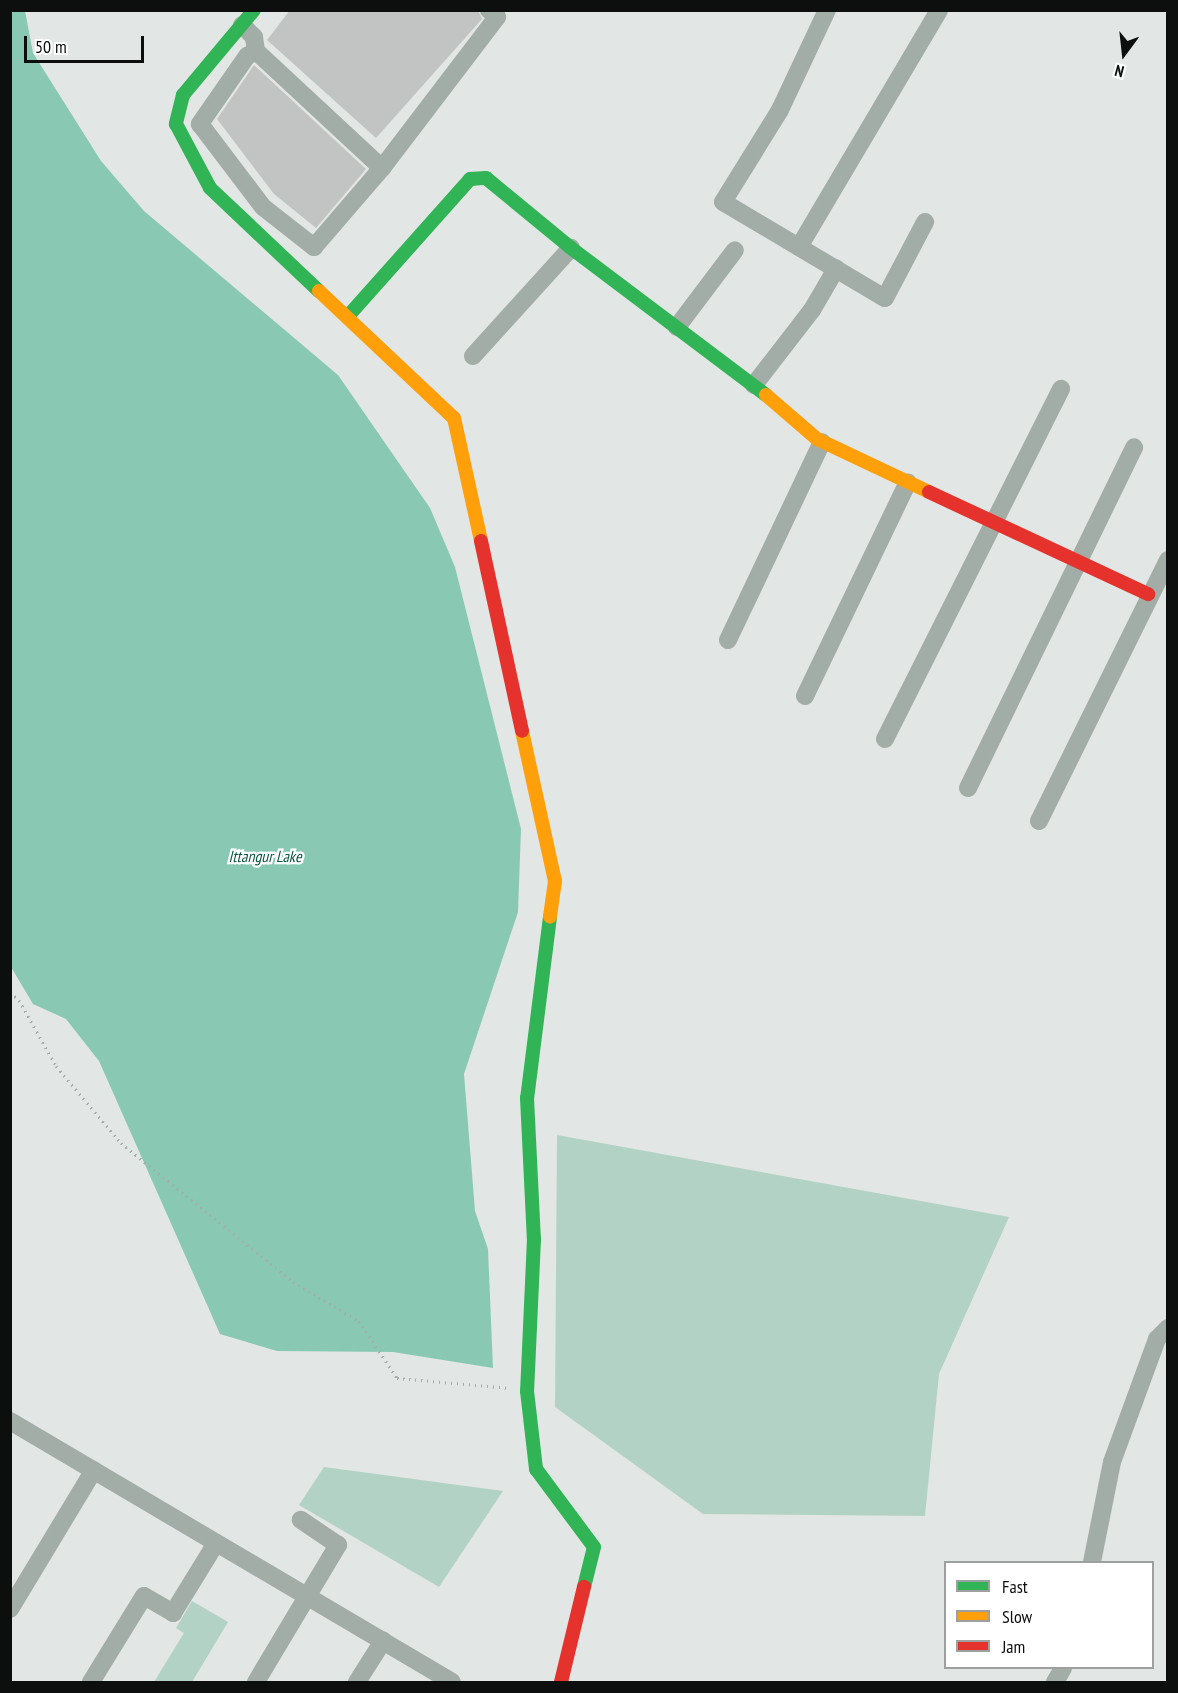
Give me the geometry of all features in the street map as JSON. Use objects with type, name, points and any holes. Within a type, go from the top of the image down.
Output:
[{"type":"street","points":[[254,10],[183,95],[176,124],[210,188],[349,315],[454,418],[555,881],[527,1098],[534,1239],[527,1391],[536,1469],[594,1547],[561,1683]]},
{"type":"street","points":[[256,51],[247,56],[200,124],[263,207],[314,247],[382,168],[497,17],[489,10]]},
{"type":"street","points":[[827,10],[780,110],[723,202],[885,298],[925,222]]},
{"type":"street","points":[[799,247],[932,13]]},
{"type":"street","points":[[242,25],[254,38],[256,51],[382,168]]},
{"type":"street","points":[[349,315],[470,179],[477,176],[486,178],[572,248],[754,385],[822,442],[995,519],[1148,594]]},
{"type":"street","points":[[473,356],[572,248]]},
{"type":"street","points":[[677,327],[735,250]]},
{"type":"street","points":[[754,385],[812,310],[836,269]]},
{"type":"street","points":[[885,739],[1061,389]]},
{"type":"street","points":[[728,640],[822,442]]},
{"type":"street","points":[[968,788],[1134,447]]},
{"type":"street","points":[[805,696],[908,482]]},
{"type":"street","points":[[1039,821],[1148,594],[1167,560]]},
{"type":"street","points":[[1092,1561],[1112,1462],[1157,1339],[1167,1328]]},
{"type":"street","points":[[10,1421],[452,1683]]},
{"type":"street","points":[[10,1609],[94,1470]]},
{"type":"street","points":[[256,1683],[338,1545],[301,1520]]},
{"type":"street","points":[[91,1683],[144,1596],[172,1613],[216,1542]]},
{"type":"street","points":[[357,1683],[383,1641]]},
{"type":"street","points":[[1055,1683],[1062,1669]]},
{"type":"path","points":[[10,992],[19,1000],[56,1066],[121,1143],[293,1282],[359,1321],[397,1378],[527,1391]]},
{"type":"shaded area","points":[[557,1135],[1009,1217],[939,1374],[925,1516],[703,1514],[555,1407]]},
{"type":"shaded area","points":[[324,1467],[503,1491],[439,1587],[299,1505]]},
{"type":"shaded area","points":[[192,1601],[228,1622],[192,1682],[154,1682],[184,1633],[176,1628]]},
{"type":"water","name":"Ittangur Lake","points":[[10,11],[25,11],[33,53],[101,161],[144,211],[338,375],[430,508],[455,567],[521,829],[518,912],[464,1074],[475,1211],[488,1249],[493,1368],[393,1352],[277,1351],[220,1334],[99,1061],[66,1019],[33,1004],[11,967]]},
{"type":"building","points":[[290,10],[478,10],[482,19],[376,138],[267,40]]},
{"type":"building","points":[[254,65],[366,169],[316,228],[274,194],[217,119]]},
{"type":"traffic: fast","points":[[254,10],[183,95],[176,124],[210,188],[319,291]]},
{"type":"traffic: fast","points":[[349,315],[470,179],[486,178],[571,248],[766,395]]},
{"type":"traffic: fast","points":[[550,917],[527,1098],[534,1239],[527,1391],[536,1469],[594,1547],[584,1587]]},
{"type":"traffic: slow","points":[[319,291],[454,418],[481,541]]},
{"type":"traffic: slow","points":[[766,395],[817,439],[929,492]]},
{"type":"traffic: slow","points":[[522,731],[555,881],[550,917]]},
{"type":"traffic: jam","points":[[929,492],[1148,594]]},
{"type":"traffic: jam","points":[[481,541],[522,731]]},
{"type":"traffic: jam","points":[[561,1682],[584,1587]]}]
